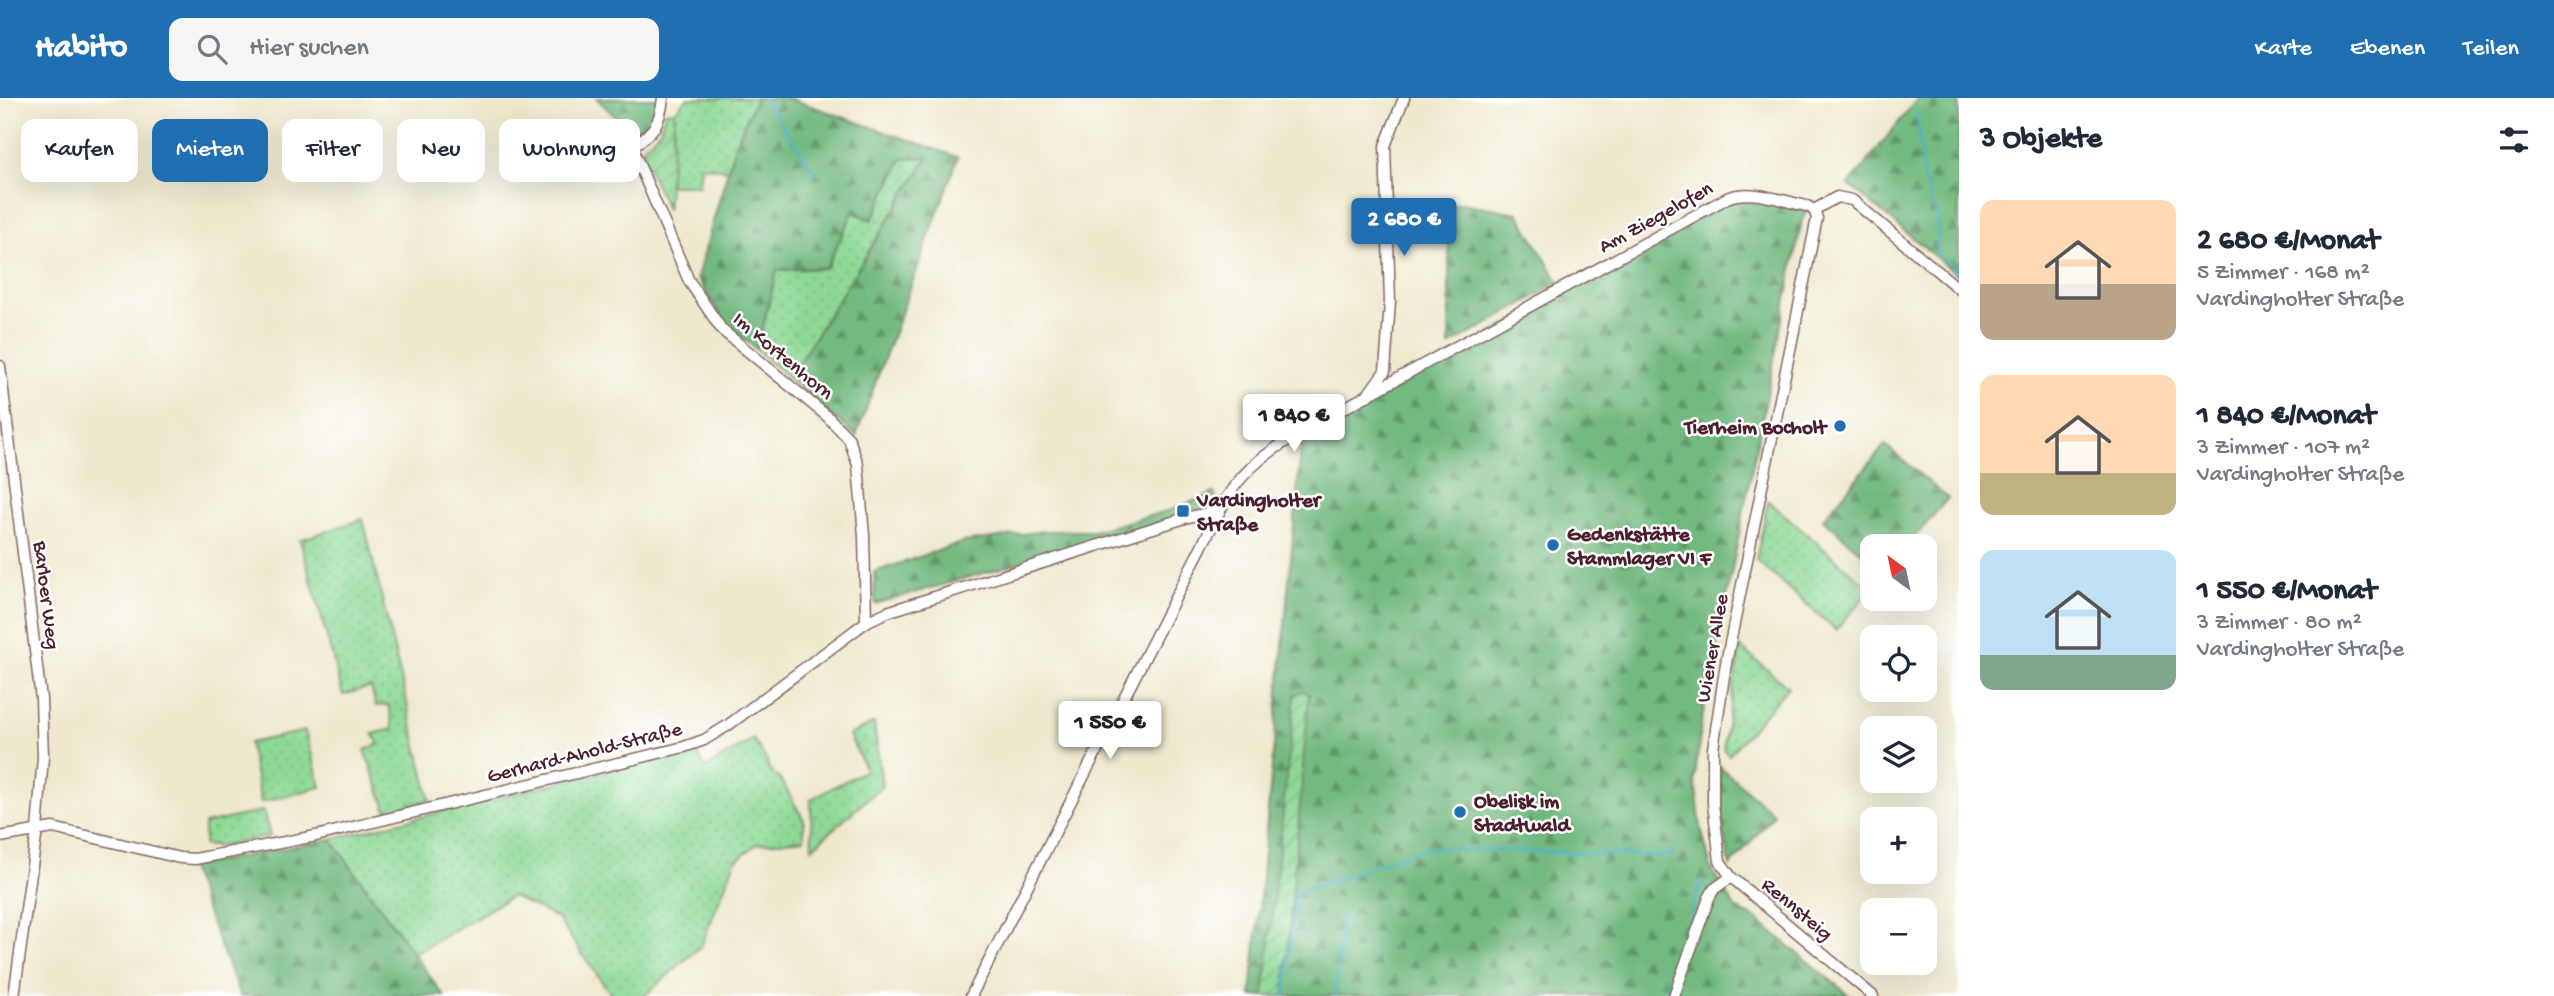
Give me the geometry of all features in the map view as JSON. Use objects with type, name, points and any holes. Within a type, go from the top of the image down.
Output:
[{"type":"street","name":"Im Kortenhorn","points":[[663,98],[661,117],[652,132],[632,148],[689,281],[722,330],[828,417],[849,439],[858,465],[864,536],[866,622]]},
{"type":"street","points":[[1395,382],[1387,379],[1385,371],[1390,302],[1385,141],[1404,98]]},
{"type":"street","name":"Am Ziegelofen","points":[[1364,399],[1738,194],[1807,206],[1814,210]]},
{"type":"street","points":[[1814,210],[1837,197],[1852,200],[1959,289]]},
{"type":"street","name":"Wiener Allee","points":[[1731,877],[1720,861],[1713,804],[1713,749],[1726,663],[1817,218],[1814,210]]},
{"type":"street","name":"Barloer Weg","points":[[0,366],[41,699],[43,757],[37,830],[14,996]]},
{"type":"street","points":[[971,996],[1220,510],[1241,476],[1272,450],[1364,399],[1385,371]]},
{"type":"street","name":"Gerhard-Ahold-Straße","points":[[37,830],[53,828],[180,858],[195,859],[316,836],[590,771],[704,740],[727,726],[866,622],[887,612],[1159,526],[1220,510]]},
{"type":"street","points":[[0,837],[37,830]]},
{"type":"street","points":[[1674,996],[1709,898],[1714,888],[1731,877]]},
{"type":"street","name":"Rennsteig","points":[[1731,877],[1872,996]]},
{"type":"green space","points":[[596,98],[657,98],[653,119],[640,136],[640,119],[618,119]]},
{"type":"green space","points":[[687,98],[756,98],[735,145],[728,170],[701,166],[699,185],[669,185],[675,111]]},
{"type":"green space","points":[[756,98],[788,98],[958,157],[856,436],[789,378],[928,157],[902,159],[872,220],[853,212],[826,268],[777,270],[757,350],[727,325],[697,278],[735,145]]},
{"type":"green space","points":[[1918,98],[1959,98],[1959,276],[1849,185]]},
{"type":"green space","points":[[675,111],[667,210],[642,149],[660,130],[665,112]]},
{"type":"green space","points":[[929,156],[789,378],[757,350],[777,270],[826,268],[853,212],[872,220],[902,158]]},
{"type":"green space","points":[[1745,197],[1807,211],[1802,220],[1701,724],[1695,780],[1701,828],[1711,868],[1735,908],[1755,918],[1850,996],[1251,996],[1302,438],[1734,199]]},
{"type":"green space","points":[[1461,203],[1518,213],[1559,283],[1449,346],[1449,205]]},
{"type":"green space","points":[[1885,445],[1948,498],[1917,534],[1860,534],[1860,551],[1823,519]]},
{"type":"green space","points":[[1214,493],[1217,500],[1213,508],[875,604],[874,572],[964,542],[1044,531],[1094,531],[1171,510]]},
{"type":"green space","points":[[1768,501],[1860,580],[1860,602],[1836,630],[1756,560]]},
{"type":"green space","points":[[363,519],[430,800],[387,811],[365,750],[379,744],[373,734],[393,729],[389,705],[376,706],[371,687],[343,695],[300,540]]},
{"type":"green space","points":[[1740,647],[1788,687],[1729,755],[1723,749]]},
{"type":"green space","points":[[1303,691],[1309,694],[1284,996],[1264,996],[1295,695]]},
{"type":"green space","points":[[874,723],[882,786],[812,848],[811,799],[866,770],[849,735]]},
{"type":"green space","points":[[305,731],[321,787],[261,802],[249,743]]},
{"type":"green space","points":[[753,739],[767,761],[769,770],[781,780],[804,820],[804,839],[757,844],[735,861],[701,946],[644,996],[612,996],[557,918],[512,896],[414,954],[331,839],[694,749],[706,768]]},
{"type":"green space","points":[[1719,766],[1774,814],[1730,866],[1722,822]]},
{"type":"green space","points":[[263,811],[270,836],[220,847],[204,845],[204,824]]},
{"type":"green space","points":[[331,839],[444,996],[240,996],[188,864],[193,866]]},
{"type":"waterway","points":[[764,98],[815,173]]},
{"type":"waterway","points":[[1917,111],[1923,176],[1938,220],[1938,254],[1959,271]]},
{"type":"waterway","points":[[1285,996],[1296,893],[1425,848],[1666,856],[1676,852]]},
{"type":"waterway","points":[[1663,996],[1702,881]]},
{"type":"waterway","points":[[1335,996],[1342,915]]},
{"type":"place","name":"Tierheim Bocholt","points":[[1840,426]]},
{"type":"place","name":"Vardingholter Straße","points":[[1183,511]]},
{"type":"place","name":"Gedenkstätte Stammlager VI F","points":[[1553,545]]},
{"type":"place","name":"Obelisk im Stadtwald","points":[[1460,812]]}]
